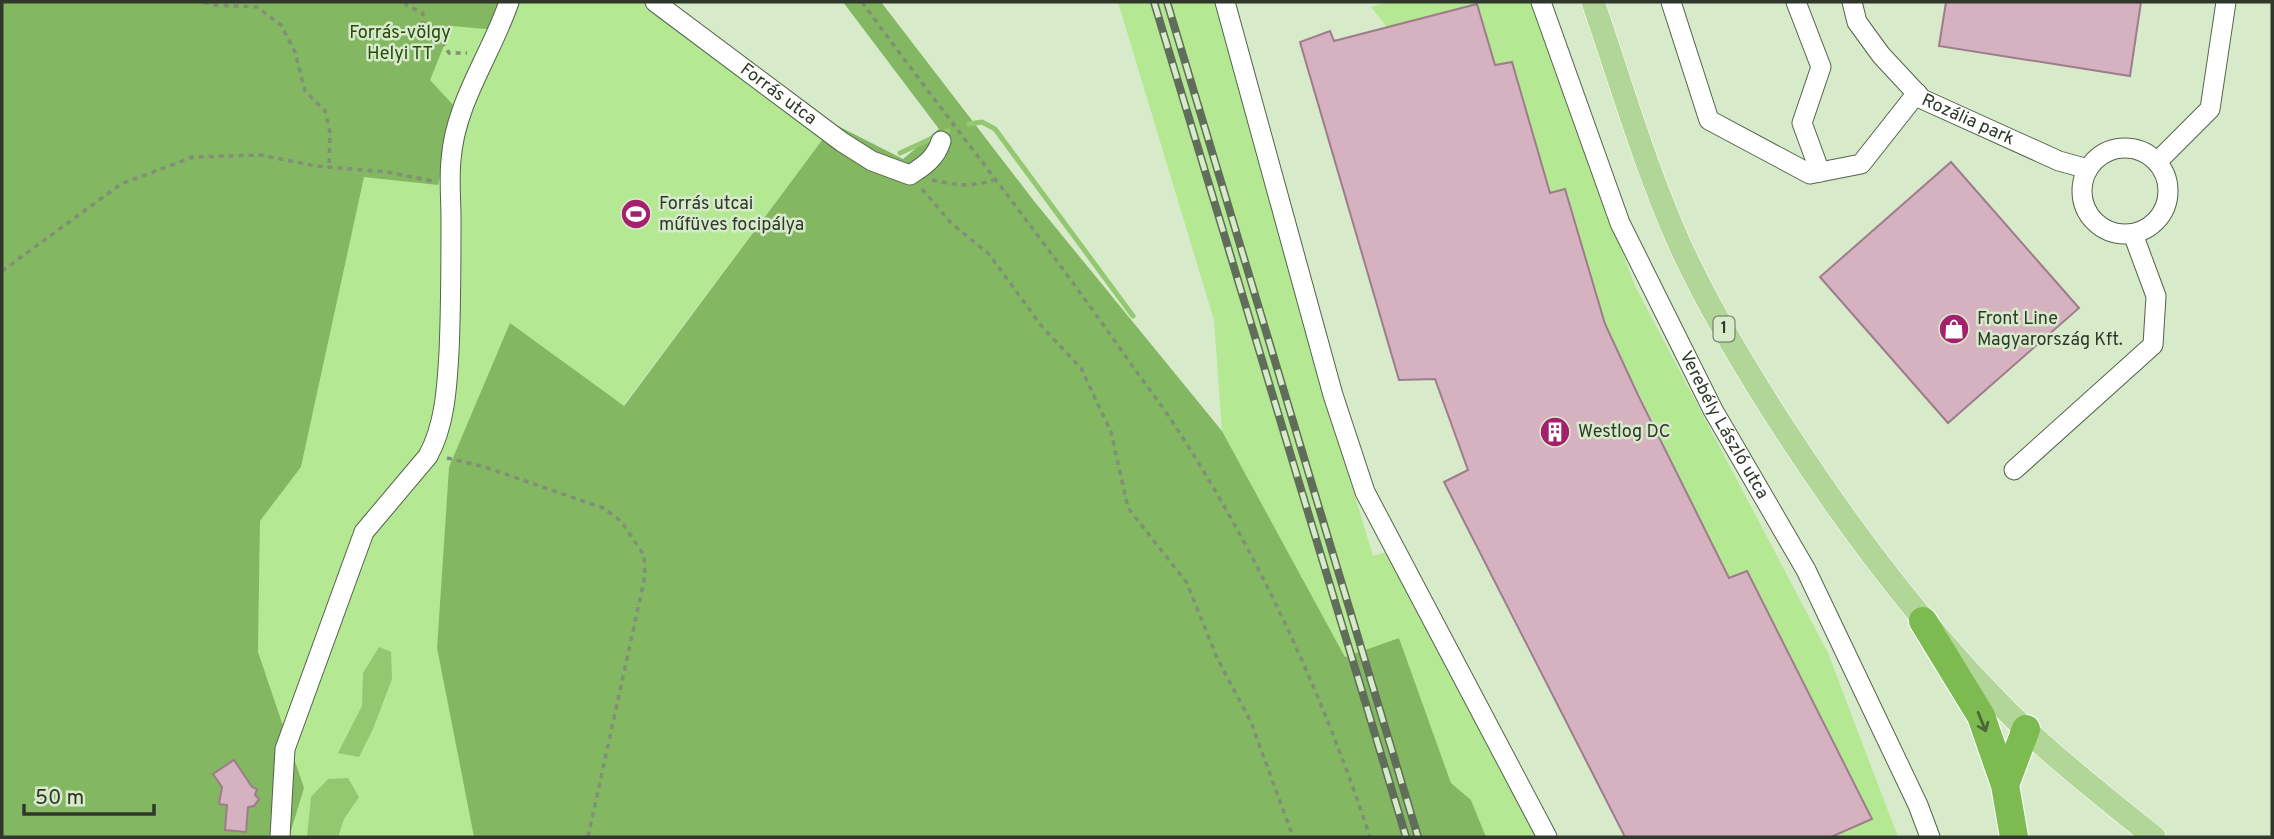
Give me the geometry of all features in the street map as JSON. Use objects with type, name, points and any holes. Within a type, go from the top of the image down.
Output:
[{"type":"highway","points":[[1923,621],[1981,716],[2005,785],[2014,837]]},
{"type":"highway","points":[[2005,785],[2026,729]]},
{"type":"main road","name":"1","points":[[1593,2],[1661,199],[1701,289],[1757,386],[1808,465],[1858,539],[1923,621],[1995,700],[2098,792],[2154,837]]},
{"type":"street","points":[[280,837],[285,749],[364,532],[428,456],[440,451],[451,309],[451,161],[455,131],[461,110],[496,37],[509,2]]},
{"type":"street","name":"Forrás utca","points":[[655,2],[842,142],[872,161],[910,175]]},
{"type":"street","points":[[1225,2],[1329,382],[1364,492],[1547,837]]},
{"type":"street","name":"Verebély László utca","points":[[1541,2],[1620,223],[1713,410],[1806,570],[1918,805],[1930,837]]},
{"type":"street","points":[[1671,2],[1709,120],[1810,174],[1861,164],[1917,93]]},
{"type":"street","points":[[1796,2],[1821,67],[1802,122],[1820,172]]},
{"type":"street","name":"Rozália park","points":[[1853,2],[1857,22],[1922,99],[2059,161],[2088,169]]},
{"type":"street","points":[[2157,162],[2210,109],[2226,2]]},
{"type":"street","points":[[910,175],[927,164],[939,150],[941,141]]},
{"type":"street","points":[[2125,148],[2145,152],[2157,162],[2165,175],[2169,190],[2166,206],[2148,228],[2133,234],[2119,234],[2105,229],[2088,214],[2082,200],[2082,183],[2088,169],[2104,154],[2125,148]]},
{"type":"street","points":[[2014,470],[2152,345],[2157,296],[2133,234]]},
{"type":"path","points":[[204,2],[257,7],[281,25],[295,52],[305,91],[325,111],[330,132],[329,166]]},
{"type":"path","points":[[407,2],[406,5],[423,13],[422,22],[435,29],[449,53],[486,54]]},
{"type":"path","points":[[862,2],[997,179],[1178,431],[1230,517],[1284,622],[1329,724],[1370,837]]},
{"type":"path","points":[[2,271],[69,223],[94,201],[121,184],[193,157],[261,155],[387,172],[451,184]]},
{"type":"path","points":[[910,175],[957,186],[979,185],[997,179]]},
{"type":"path","points":[[910,175],[952,225],[989,254],[1043,328],[1081,368],[1111,432],[1128,508],[1187,583],[1217,658],[1251,722],[1293,837]]},
{"type":"path","points":[[440,451],[603,508],[621,521],[645,555],[645,576],[587,837]]},
{"type":"green space","name":"Forrás-völgy Helyi TT","points":[[2,2],[517,2],[508,31],[452,26],[430,80],[455,107],[438,185],[364,177],[301,467],[260,521],[258,652],[304,788],[289,837],[2,837]]},
{"type":"green space","name":"Forrás-völgy Helyi TT","points":[[341,2],[508,31],[517,2],[666,2],[834,124],[623,406],[510,324],[449,467],[437,648],[474,837],[289,837],[258,652],[260,521],[301,467],[364,176]]},
{"type":"green space","points":[[843,2],[881,2],[1034,201],[1222,431],[1345,657],[1399,638],[1451,783],[1471,800],[1486,837],[474,837],[437,648],[449,467],[510,323],[624,406],[834,124],[903,159],[939,129]]},
{"type":"green space","points":[[1118,2],[1216,2],[1301,317],[1373,556],[1393,550],[1539,837],[1486,837],[1471,800],[1451,783],[1399,638],[1345,657],[1222,431],[1214,320]]},
{"type":"green space","points":[[1388,2],[1537,2],[1555,68],[1635,286],[1828,653],[1898,837],[1835,837],[1872,819],[1747,571],[1729,578],[1605,324],[1565,189],[1550,193],[1505,65],[1495,65],[1477,4],[1387,27],[1371,7]]},
{"type":"shaded area","points":[[379,647],[391,652],[392,679],[373,729],[359,757],[338,753],[362,706],[363,673]]},
{"type":"shaded area","points":[[348,778],[359,797],[344,819],[338,837],[307,837],[311,797],[328,779]]},
{"type":"building","points":[[1946,2],[2141,2],[2130,76],[1939,46]]},
{"type":"building","name":"Westlog DC","points":[[1477,4],[1495,65],[1512,62],[1550,193],[1565,189],[1605,324],[1638,395],[1729,578],[1747,571],[1872,819],[1831,837],[1625,837],[1444,482],[1468,470],[1435,379],[1399,380],[1300,42],[1330,31],[1334,41]]},
{"type":"building","points":[[1951,162],[2079,308],[1948,423],[1820,277]]},
{"type":"building","points":[[234,760],[252,787],[257,789],[255,795],[259,799],[254,806],[248,807],[246,832],[225,830],[227,805],[219,804],[222,787],[213,774]]},
{"type":"waterway","points":[[969,124],[982,122],[995,129],[1133,316]]},
{"type":"waterway","points":[[900,153],[948,131]]},
{"type":"railway","points":[[1154,2],[1406,837]]},
{"type":"railway","points":[[1167,2],[1418,837]]},
{"type":"place","name":"Forrás utcai műfüves focipálya","points":[[636,214]]},
{"type":"place","name":"Front Line Magyarország Kft.","points":[[1954,329]]},
{"type":"place","name":"Westlog DC","points":[[1555,432]]}]
